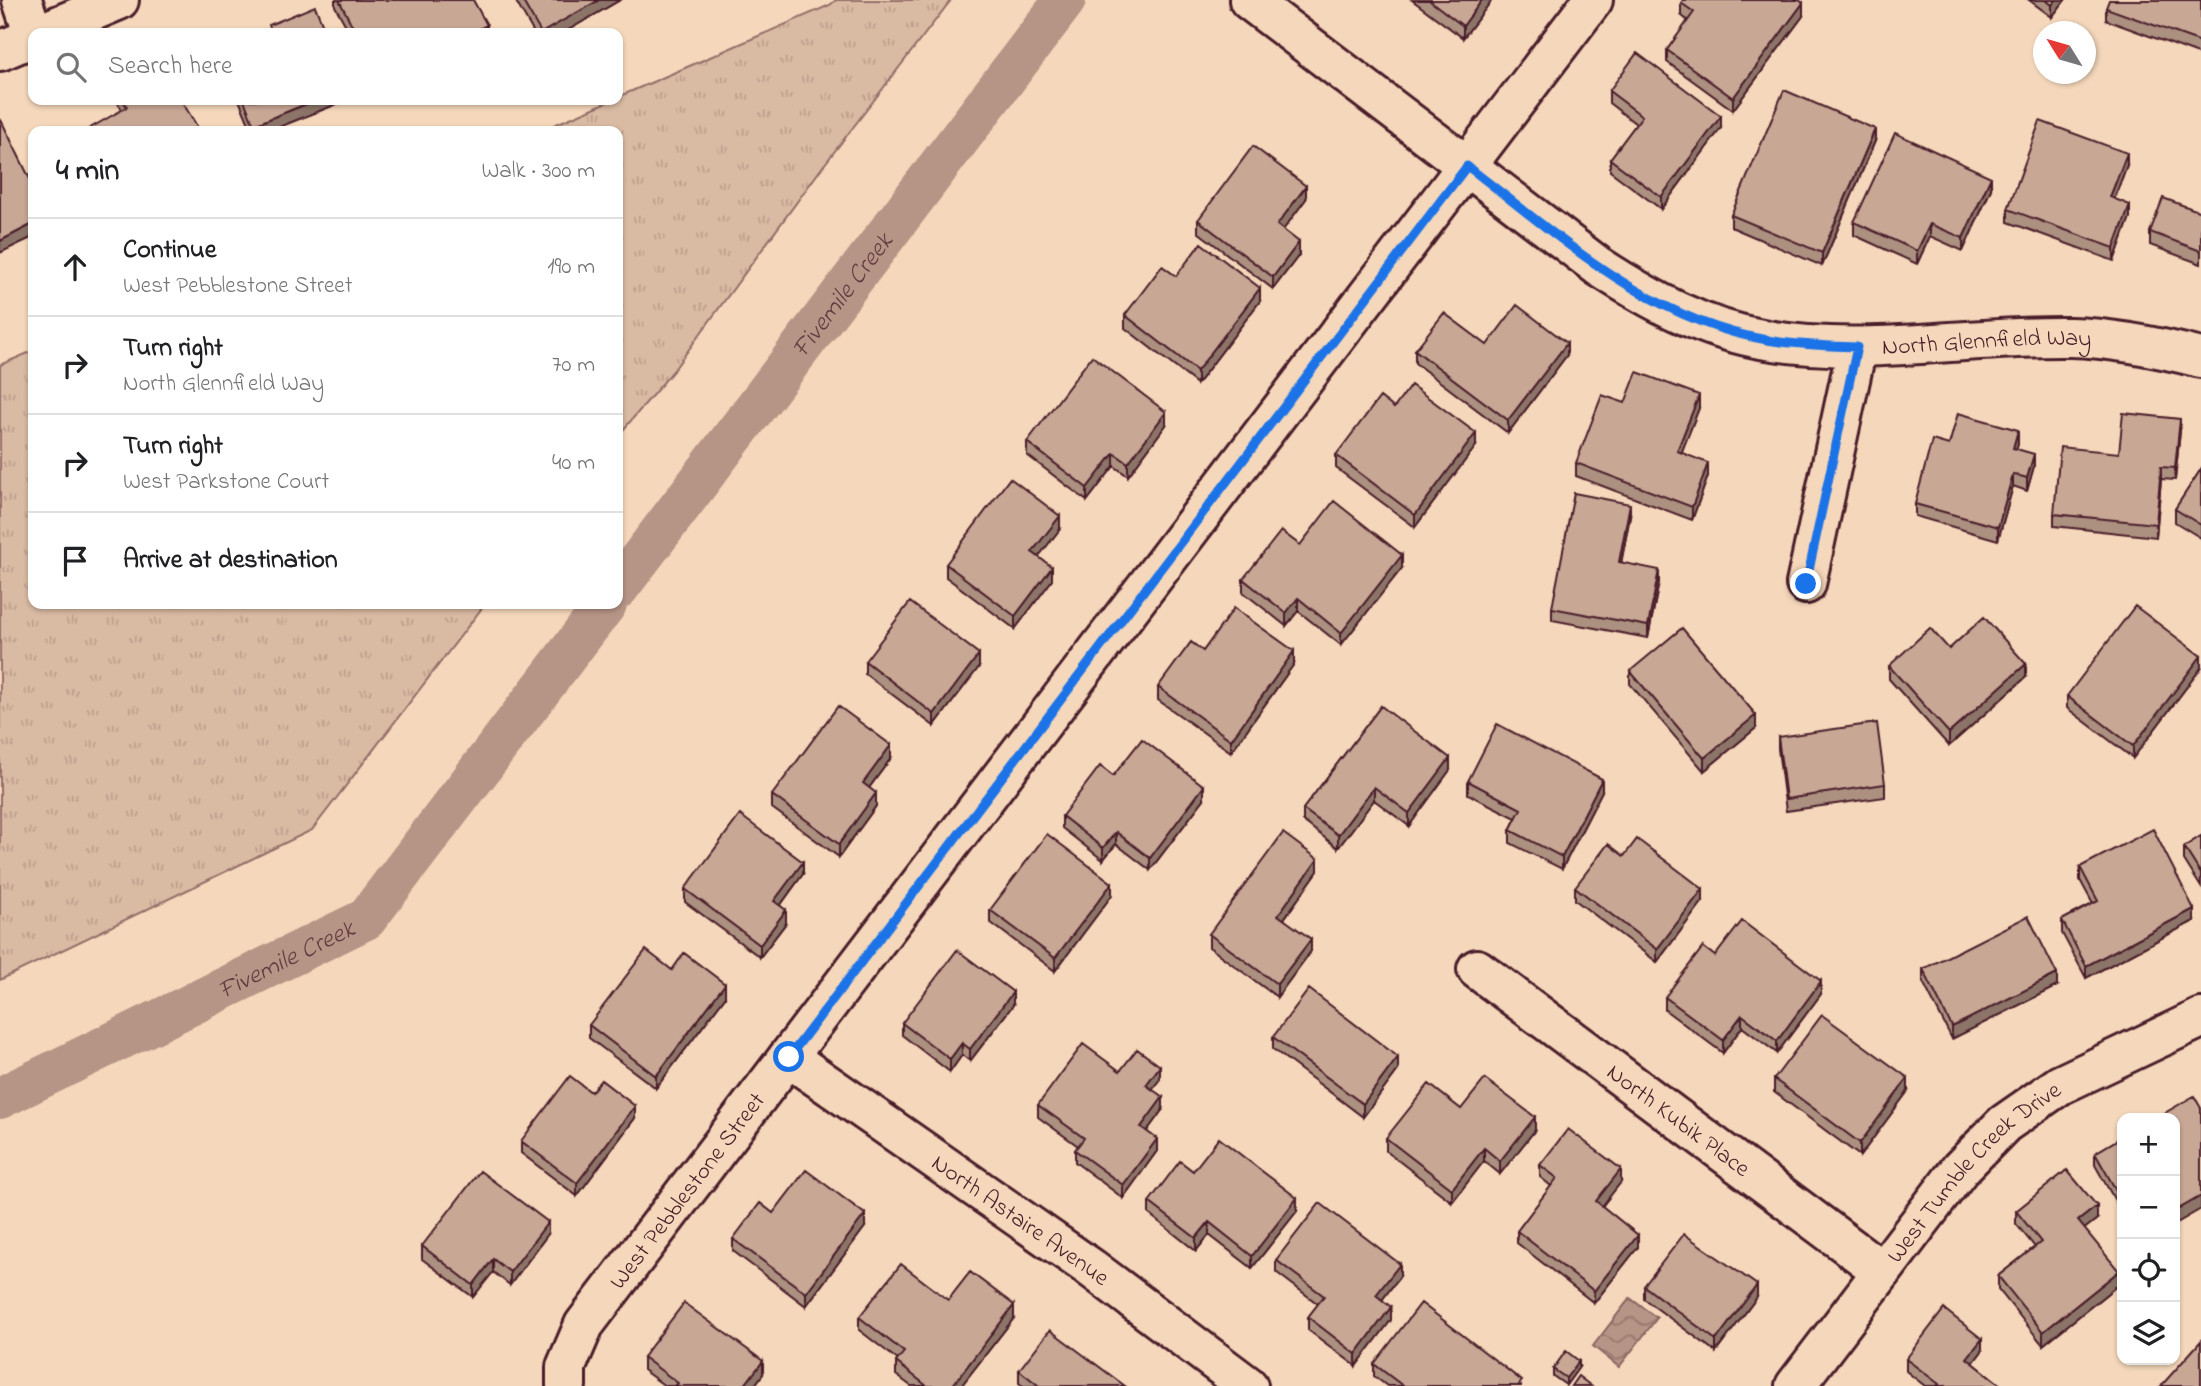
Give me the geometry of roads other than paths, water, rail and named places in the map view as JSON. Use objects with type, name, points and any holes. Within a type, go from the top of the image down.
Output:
[{"type":"street","points":[[22,0],[31,28]]},
{"type":"street","points":[[53,28],[120,0]]},
{"type":"street","name":"North Glennfield Way","points":[[1249,0],[1598,266],[1638,292],[1678,313],[1721,329],[1765,340],[1810,346],[1857,347],[2070,337],[2116,340],[2201,358]]},
{"type":"street","name":"West Pebblestone Street","points":[[566,1386],[566,1367],[584,1325],[1593,0]]},
{"type":"street","points":[[0,51],[28,37]]},
{"type":"street","points":[[1806,584],[1857,347]]},
{"type":"street","name":"North Kubik Place","points":[[1477,969],[1882,1271]]},
{"type":"street","name":"West Tumble Creek Drive","points":[[1795,1386],[1960,1169],[2004,1124],[2060,1085],[2201,1018]]},
{"type":"street","name":"North Astaire Avenue","points":[[789,1057],[1091,1268],[1248,1386]]},
{"type":"water","points":[[1630,1298],[1657,1318],[1619,1367],[1593,1346]]},
{"type":"waterway","name":"Fivemile Creek","points":[[623,581],[1065,0]]},
{"type":"waterway","name":"Fivemile Creek","points":[[0,1098],[366,919],[602,609]]}]
